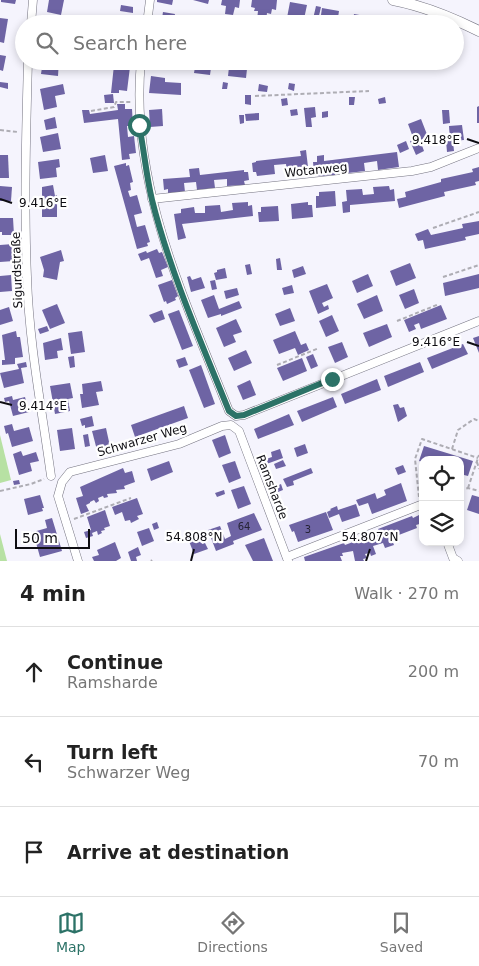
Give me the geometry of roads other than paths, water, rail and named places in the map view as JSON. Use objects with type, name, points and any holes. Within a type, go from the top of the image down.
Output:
[{"type":"street","points":[[32,15],[33,0]]},
{"type":"street","points":[[148,15],[150,0]]},
{"type":"street","points":[[393,0],[421,6],[444,15]]},
{"type":"street","points":[[464,24],[479,31]]},
{"type":"street","name":"Sigurdstraße","points":[[28,70],[26,133],[27,278],[32,344],[51,476]]},
{"type":"street","points":[[141,70],[139,125],[152,199],[185,301],[229,411],[236,416],[244,415],[479,321]]},
{"type":"street","name":"Wotanweg","points":[[152,199],[412,171],[431,167],[479,148]]},
{"type":"street","name":"Schwarzer Weg","points":[[78,561],[58,496],[62,482],[70,472],[178,444],[222,426],[231,425]]},
{"type":"street","name":"Ramsharde","points":[[231,425],[239,431],[288,559]]},
{"type":"street","points":[[288,559],[419,505]]},
{"type":"street","points":[[448,546],[453,558],[458,561]]}]
